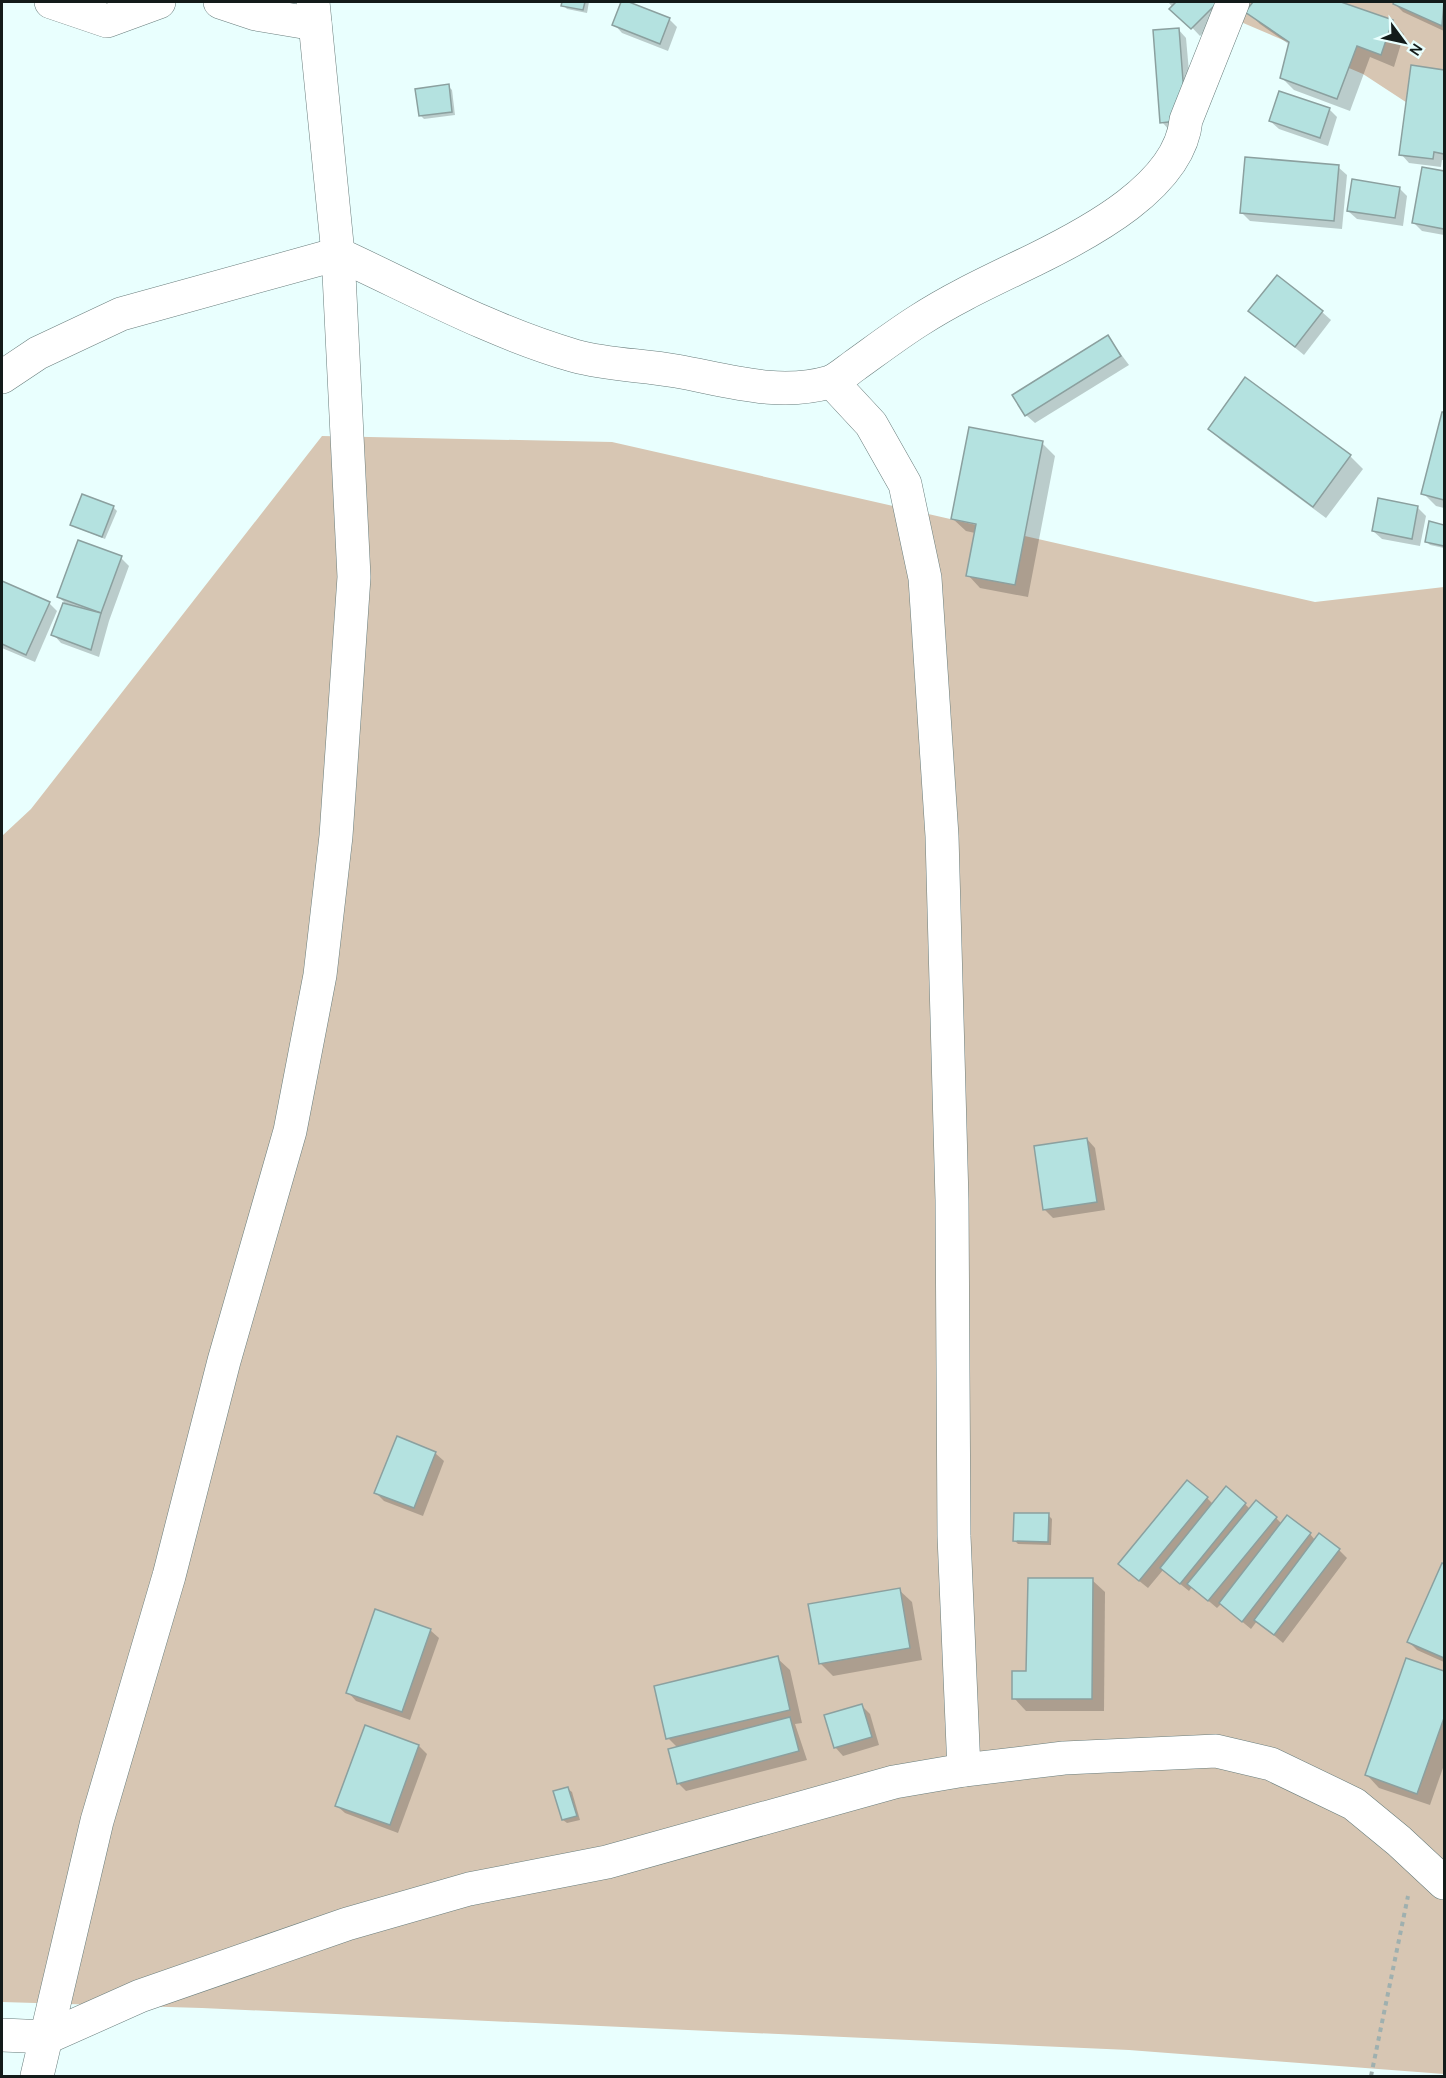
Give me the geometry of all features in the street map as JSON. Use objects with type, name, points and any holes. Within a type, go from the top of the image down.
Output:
[{"type":"street","points":[[51,2],[107,21],[159,2]]},
{"type":"street","points":[[37,2076],[98,1821],[169,1576],[224,1361],[290,1131],[320,975],[336,836],[354,577],[338,255],[314,13],[256,14],[220,2]]},
{"type":"street","points":[[2,377],[38,353],[121,314],[338,255],[495,329],[575,356],[609,363],[676,371],[717,381],[753,386],[792,388],[832,381],[918,321],[966,292],[1047,254],[1136,200],[1161,174],[1185,135],[1186,120],[1233,2]]},
{"type":"street","points":[[832,381],[871,424],[905,484],[924,578],[942,836],[952,1200],[954,1536],[964,1770]]},
{"type":"street","points":[[2,2035],[48,2037],[140,1996],[347,1924],[469,1889],[607,1862],[894,1782],[964,1770],[1064,1758],[1216,1751],[1271,1764],[1354,1804],[1444,1883]]},
{"type":"path","points":[[1371,2076],[1416,1857]]},
{"type":"shaded area","points":[[1194,2],[1444,2],[1444,127],[1363,74]]},
{"type":"shaded area","points":[[322,436],[612,442],[1315,602],[1444,587],[1444,2074],[1129,2050],[202,2008],[2,2002],[2,836],[31,809]]},
{"type":"building","points":[[562,2],[585,2],[583,10],[561,6]]},
{"type":"building","points":[[621,2],[629,2],[670,18],[660,44],[612,25]]},
{"type":"building","points":[[1176,2],[1218,2],[1191,29],[1169,9]]},
{"type":"building","points":[[1253,2],[1341,2],[1393,20],[1381,55],[1357,46],[1337,99],[1280,78],[1289,42],[1245,12]]},
{"type":"building","points":[[1394,2],[1444,2],[1442,26],[1393,4]]},
{"type":"building","points":[[1179,28],[1186,120],[1160,123],[1153,30]]},
{"type":"building","points":[[1411,65],[1444,70],[1444,154],[1434,152],[1433,159],[1399,155]]},
{"type":"building","points":[[449,84],[452,112],[419,116],[415,89]]},
{"type":"building","points":[[1279,91],[1330,108],[1320,138],[1269,121]]},
{"type":"building","points":[[1245,157],[1339,165],[1334,221],[1240,213]]},
{"type":"building","points":[[1422,167],[1444,171],[1444,229],[1412,223]]},
{"type":"building","points":[[1352,179],[1400,187],[1395,218],[1347,211]]},
{"type":"building","points":[[1277,275],[1323,311],[1295,347],[1248,311]]},
{"type":"building","points":[[1108,335],[1121,356],[1025,416],[1012,395]]},
{"type":"building","points":[[1245,377],[1351,455],[1313,507],[1208,429]]},
{"type":"building","points":[[1442,412],[1444,412],[1444,500],[1421,494]]},
{"type":"building","points":[[969,427],[1043,441],[1015,585],[966,576],[976,524],[951,519]]},
{"type":"building","points":[[82,494],[114,506],[102,537],[70,525]]},
{"type":"building","points":[[1378,498],[1418,506],[1412,539],[1372,531]]},
{"type":"building","points":[[1429,521],[1444,525],[1444,546],[1425,542]]},
{"type":"building","points":[[78,540],[122,556],[101,613],[57,597]]},
{"type":"building","points":[[2,581],[50,602],[26,655],[2,644]]},
{"type":"building","points":[[63,603],[101,613],[91,650],[51,635]]},
{"type":"building","points":[[1087,1138],[1097,1202],[1043,1210],[1034,1146]]},
{"type":"building","points":[[397,1436],[436,1452],[414,1508],[374,1493]]},
{"type":"building","points":[[1187,1480],[1208,1497],[1139,1581],[1118,1564]]},
{"type":"building","points":[[1226,1486],[1246,1503],[1180,1584],[1160,1568]]},
{"type":"building","points":[[1256,1500],[1277,1517],[1208,1601],[1187,1584]]},
{"type":"building","points":[[1014,1513],[1049,1513],[1048,1542],[1013,1541]]},
{"type":"building","points":[[1287,1515],[1311,1533],[1242,1622],[1219,1603]]},
{"type":"building","points":[[1319,1533],[1340,1549],[1274,1635],[1254,1620]]},
{"type":"building","points":[[1442,1563],[1444,1564],[1444,1658],[1407,1642]]},
{"type":"building","points":[[1028,1578],[1093,1578],[1092,1699],[1012,1699],[1012,1671],[1026,1671]]},
{"type":"building","points":[[900,1588],[910,1648],[819,1664],[808,1604]]},
{"type":"building","points":[[375,1609],[431,1629],[402,1712],[346,1693]]},
{"type":"building","points":[[778,1656],[790,1710],[666,1739],[654,1686]]},
{"type":"building","points":[[1406,1658],[1444,1671],[1444,1718],[1417,1794],[1365,1775]]},
{"type":"building","points":[[862,1704],[872,1737],[834,1748],[824,1715]]},
{"type":"building","points":[[790,1717],[799,1751],[677,1784],[668,1749]]},
{"type":"building","points":[[365,1725],[419,1745],[390,1825],[335,1806]]},
{"type":"building","points":[[568,1787],[577,1816],[562,1820],[553,1791]]}]
